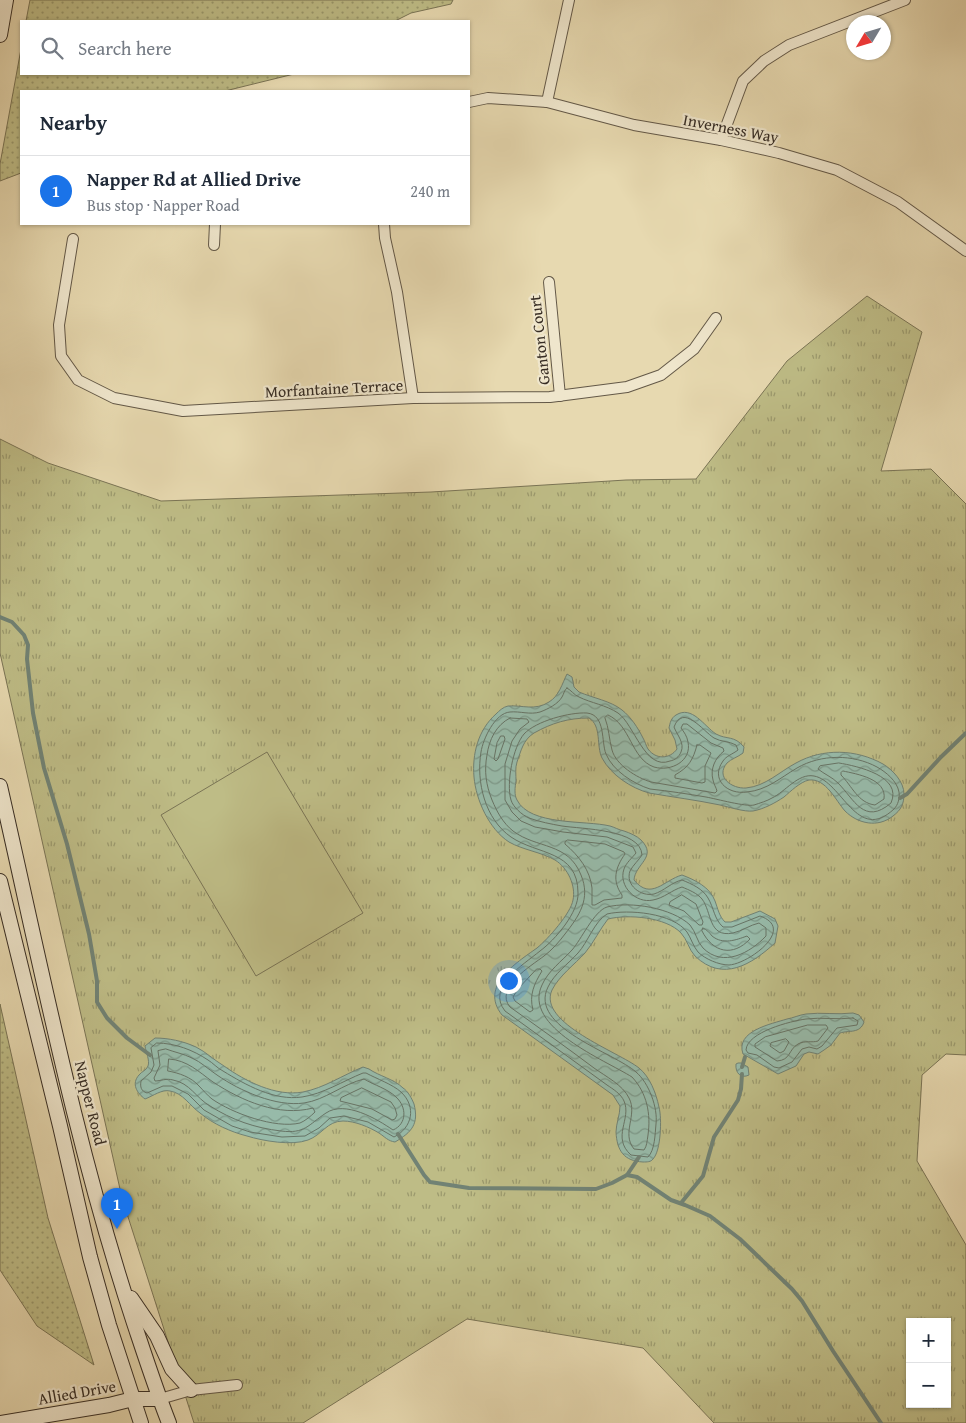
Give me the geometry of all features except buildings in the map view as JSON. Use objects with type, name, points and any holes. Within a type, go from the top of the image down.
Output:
[{"type":"main road","points":[[0,36],[6,0]]},
{"type":"main road","name":"Napper Road","points":[[0,786],[74,1111],[122,1285],[169,1423]]},
{"type":"main road","points":[[0,881],[90,1257],[106,1317],[141,1423]]},
{"type":"main road","points":[[122,1285],[157,1336],[172,1369],[192,1390]]},
{"type":"main road","name":"Allied Drive","points":[[0,1423],[109,1405],[133,1399],[160,1399]]},
{"type":"street","points":[[547,102],[569,0]]},
{"type":"street","points":[[721,140],[743,81],[764,61],[790,45],[905,0]]},
{"type":"street","name":"Inverness Way","points":[[470,102],[488,98],[547,102],[634,125],[721,140],[779,153],[837,170],[898,202],[966,251]]},
{"type":"street","points":[[214,245],[215,225]]},
{"type":"street","points":[[384,225],[384,238],[397,292],[413,398]]},
{"type":"street","name":"Morfantaine Terrace","points":[[73,239],[59,325],[61,356],[78,380],[114,398],[183,411],[413,398],[550,397],[627,387],[661,375],[694,349],[716,318]]},
{"type":"street","name":"Ganton Court","points":[[549,282],[560,396]]},
{"type":"street","points":[[160,1399],[192,1390],[237,1385]]},
{"type":"green space","points":[[30,0],[453,0],[451,4],[411,13],[397,20],[26,20]]},
{"type":"green space","points":[[20,54],[20,75],[290,75],[229,90],[20,90],[20,173],[0,181],[0,164]]},
{"type":"green space","points":[[867,296],[922,332],[881,471],[931,469],[966,504],[966,1055],[946,1054],[922,1075],[917,1161],[966,1245],[966,1423],[714,1423],[643,1348],[467,1319],[303,1423],[194,1423],[122,1198],[0,653],[0,439],[48,463],[161,501],[431,492],[626,480],[696,479],[787,361]]},
{"type":"green space","points":[[267,752],[363,913],[256,976],[161,815]]},
{"type":"green space","points":[[0,1004],[48,1218],[94,1365],[37,1326],[0,1270]]},
{"type":"water","points":[[567,674],[572,677],[574,687],[579,692],[613,704],[625,713],[637,727],[648,749],[655,755],[663,757],[671,755],[677,749],[669,728],[673,718],[682,713],[693,715],[716,734],[734,739],[740,743],[744,747],[743,753],[727,763],[723,773],[727,781],[735,786],[746,788],[760,785],[806,758],[839,752],[862,755],[883,764],[897,777],[904,790],[903,801],[898,811],[887,820],[875,823],[868,823],[850,815],[825,786],[815,780],[802,783],[773,804],[753,811],[745,811],[711,803],[649,793],[635,788],[616,775],[602,758],[596,726],[589,718],[567,720],[547,726],[534,733],[525,742],[516,764],[515,791],[517,800],[524,808],[546,818],[610,826],[638,837],[646,846],[647,856],[635,874],[634,880],[646,889],[658,887],[682,875],[697,882],[710,892],[725,922],[731,922],[760,911],[775,919],[778,926],[775,943],[766,951],[737,968],[727,969],[716,968],[706,964],[695,956],[681,933],[666,923],[636,917],[608,919],[585,953],[563,975],[552,990],[551,1002],[556,1014],[582,1035],[639,1068],[649,1081],[658,1102],[661,1126],[656,1155],[649,1162],[631,1160],[620,1150],[616,1132],[620,1106],[613,1095],[502,1015],[496,1004],[495,994],[497,985],[503,976],[542,944],[558,926],[568,912],[574,895],[570,878],[560,863],[550,857],[509,842],[495,830],[485,813],[475,786],[475,751],[485,727],[500,710],[508,706],[534,707],[544,705],[558,693]]},
{"type":"water","points":[[853,1013],[859,1015],[864,1022],[860,1028],[840,1033],[831,1045],[818,1054],[809,1052],[804,1054],[796,1066],[778,1074],[743,1054],[742,1046],[744,1040],[749,1034],[764,1026],[806,1014]]},
{"type":"water","points":[[155,1038],[176,1040],[196,1047],[241,1077],[261,1086],[282,1092],[293,1093],[311,1090],[363,1067],[395,1082],[407,1091],[414,1104],[415,1122],[406,1135],[395,1142],[366,1127],[343,1121],[333,1123],[313,1138],[294,1143],[261,1140],[241,1134],[211,1121],[175,1092],[164,1091],[145,1099],[140,1094],[135,1082],[139,1075],[147,1068],[148,1059],[145,1046]]},
{"type":"water","points":[[736,1064],[748,1067],[749,1075],[741,1076],[739,1074],[736,1070]]},
{"type":"waterway","points":[[0,617],[12,622],[24,635],[28,645],[27,659],[33,713],[44,768],[67,844],[89,934],[97,981],[97,1002],[107,1018],[127,1038],[150,1055]]},
{"type":"waterway","points":[[900,798],[907,794],[966,733]]},
{"type":"waterway","points":[[742,1067],[745,1057]]},
{"type":"waterway","points":[[681,1203],[703,1176],[714,1137],[738,1100],[742,1074]]},
{"type":"waterway","points":[[398,1134],[430,1182],[469,1188],[596,1189],[627,1175],[637,1177],[671,1200],[710,1216],[740,1239],[802,1301],[881,1423]]},
{"type":"waterway","points":[[627,1175],[639,1157]]},
{"type":"place","name":"Napper Rd at Allied Drive","points":[[117,1229]]}]
